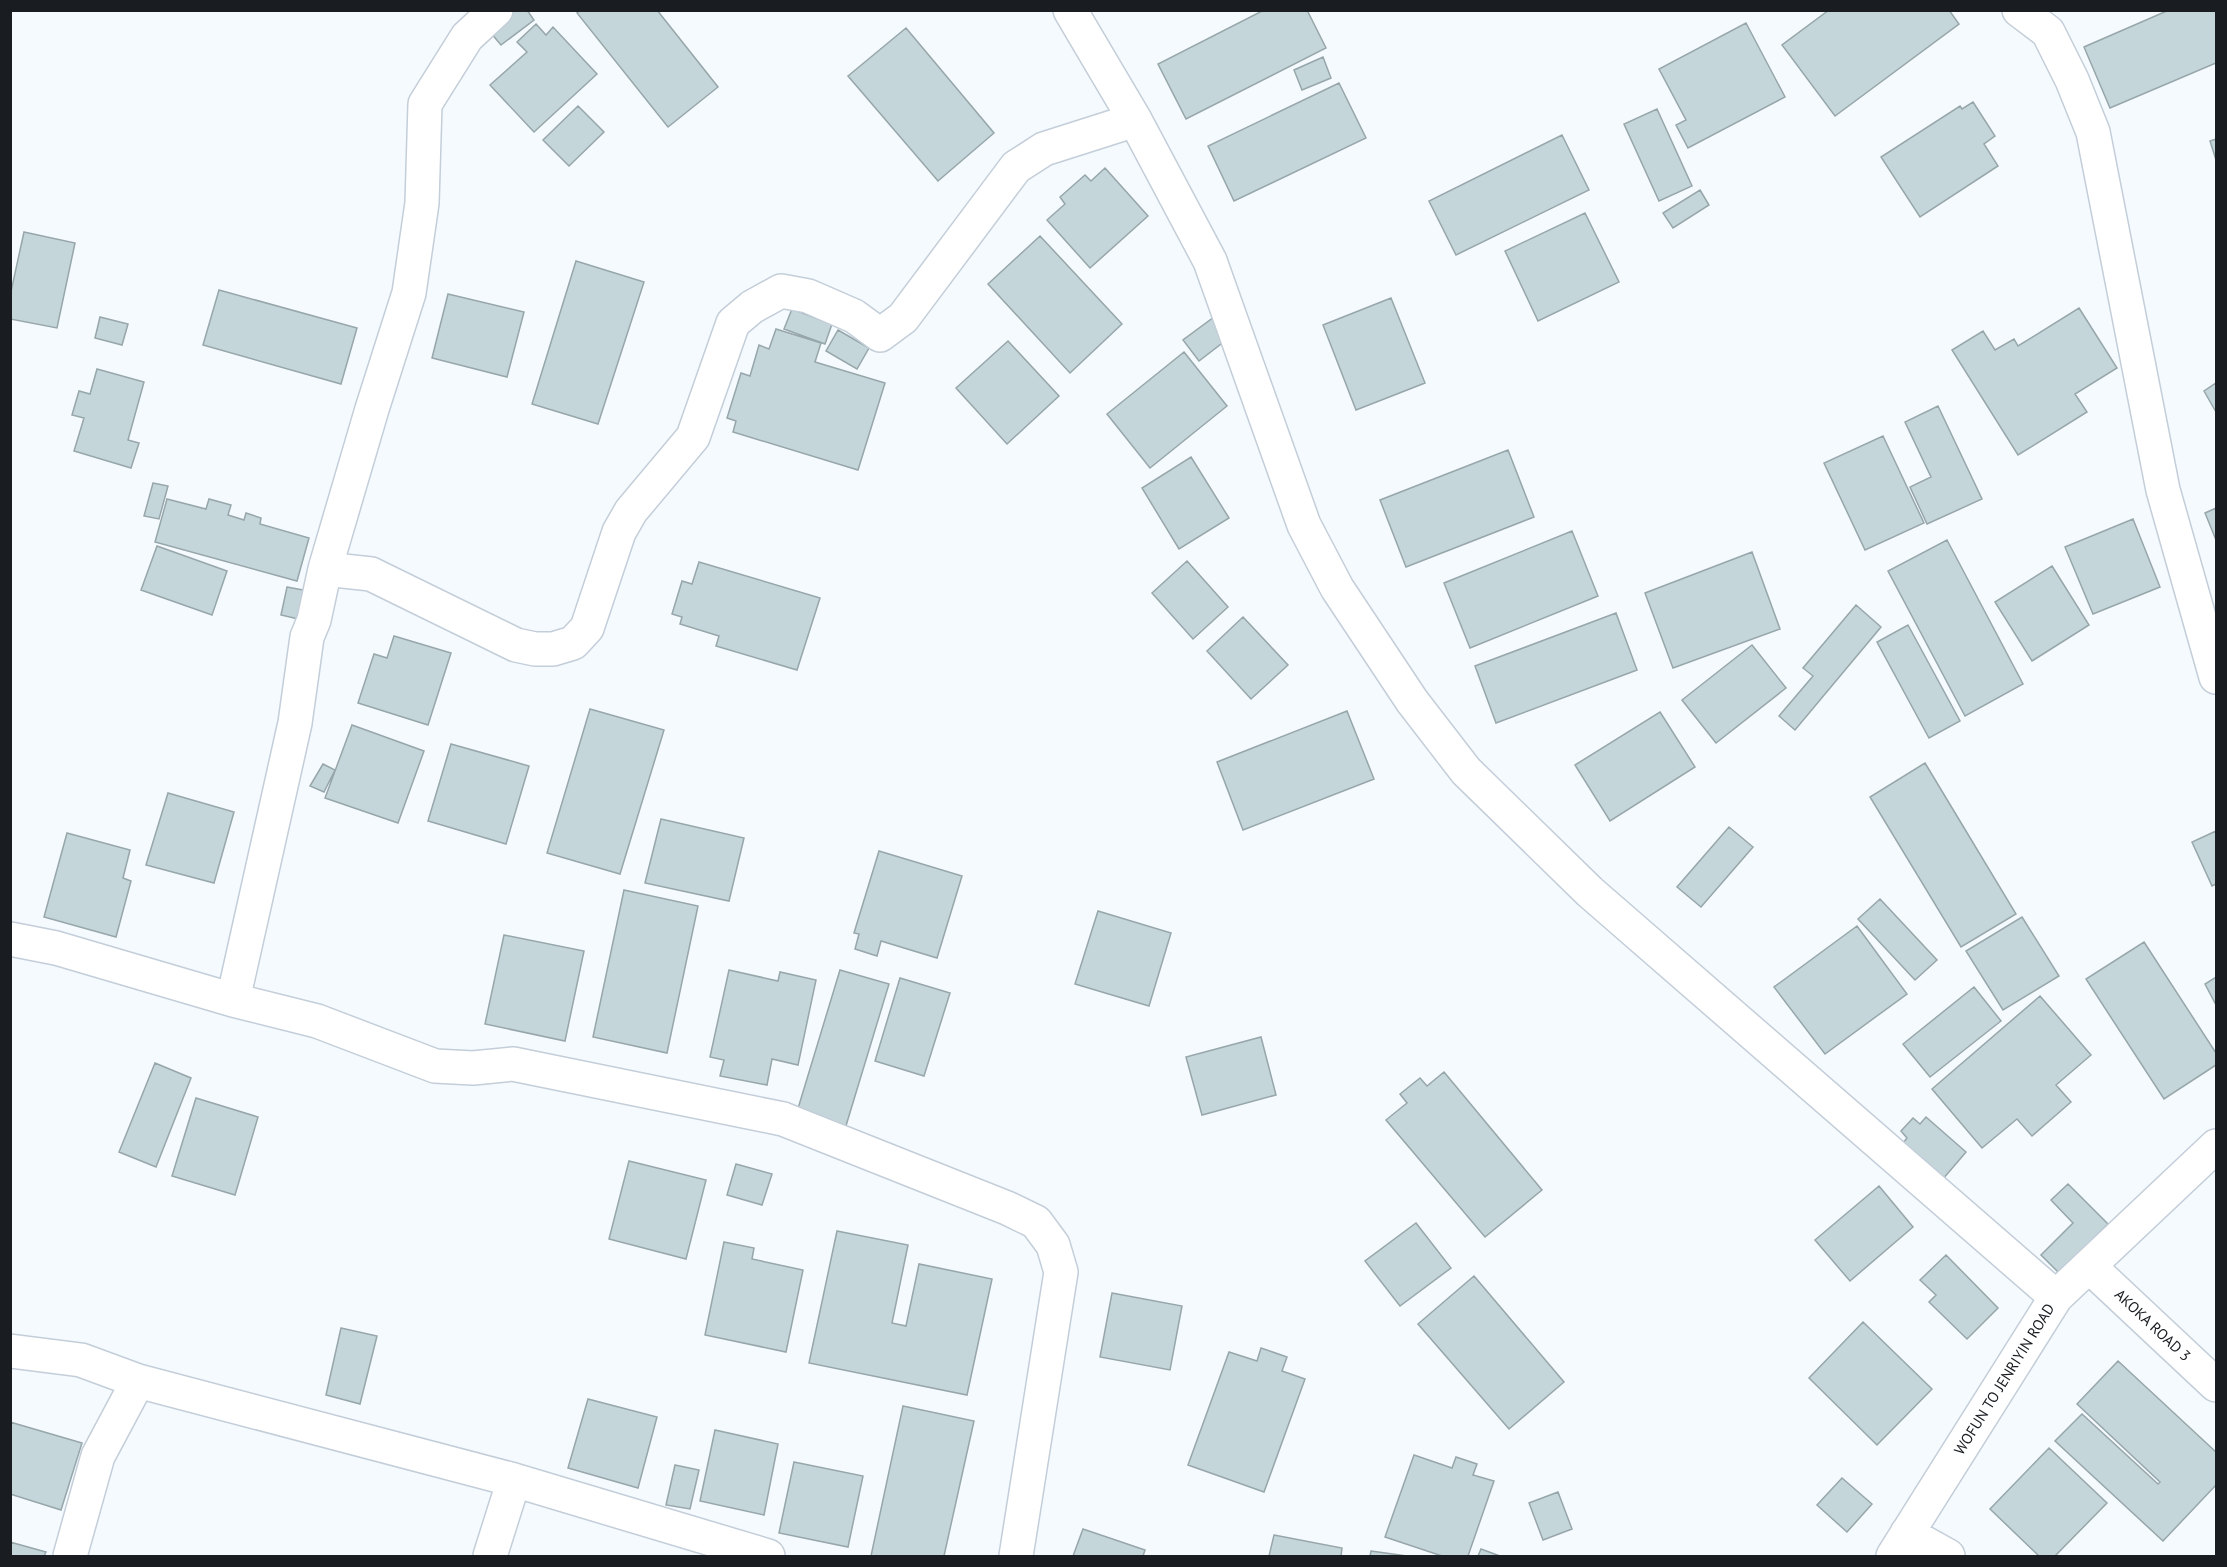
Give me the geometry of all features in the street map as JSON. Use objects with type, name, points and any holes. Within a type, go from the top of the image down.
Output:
[{"type":"street","points":[[233,1000],[295,723],[307,637],[314,620],[325,569],[372,409],[409,293],[422,203],[425,104],[467,37],[496,10]]},
{"type":"street","points":[[1070,10],[1135,120],[1210,261],[1304,525],[1337,588],[1412,701],[1466,771],[1590,892],[2056,1297]]},
{"type":"street","points":[[2021,11],[2048,32],[2072,80],[2093,132],[2163,490],[2217,677]]},
{"type":"street","points":[[325,569],[371,574],[516,645],[535,650],[553,649],[573,643],[587,628],[619,532],[631,511],[693,437],[734,323],[752,307],[781,291],[808,296],[854,316],[880,335],[903,318],[1016,167],[1044,149],[1135,120]]},
{"type":"street","points":[[10,939],[56,948],[317,1022],[435,1066],[474,1068],[513,1064],[783,1119],[1036,1222],[1053,1245],[1060,1272],[1016,1557]]},
{"type":"street","name":"WOFUN TO JENRIYIN ROAD","points":[[1900,1545],[2056,1297],[2217,1146]]},
{"type":"street","name":"AKOKA ROAD 3","points":[[2089,1266],[2217,1385]]},
{"type":"street","points":[[10,1351],[81,1360],[138,1381],[514,1480],[768,1557]]},
{"type":"street","points":[[70,1557],[98,1455],[138,1381]]},
{"type":"street","points":[[490,1557],[514,1480]]},
{"type":"street","points":[[1900,1545],[1948,1557]]},
{"type":"building","points":[[505,10],[527,10],[534,20],[501,45],[485,26]]},
{"type":"building","points":[[581,10],[657,10],[718,87],[668,127],[577,13]]},
{"type":"building","points":[[1264,10],[1307,10],[1326,48],[1186,119],[1158,64]]},
{"type":"building","points":[[1829,10],[1949,10],[1959,24],[1835,116],[1782,45]]},
{"type":"building","points":[[2169,10],[2216,10],[2216,63],[2110,108],[2084,47]]},
{"type":"building","points":[[1746,23],[1785,97],[1688,148],[1676,125],[1686,120],[1659,69]]},
{"type":"building","points":[[536,24],[546,35],[553,27],[597,74],[534,132],[490,85],[527,52],[517,42]]},
{"type":"building","points":[[906,28],[994,133],[938,181],[848,76]]},
{"type":"building","points":[[1323,57],[1331,78],[1302,90],[1294,70]]},
{"type":"building","points":[[1339,83],[1366,138],[1234,201],[1208,146]]},
{"type":"building","points":[[1973,102],[1995,136],[1984,144],[1998,166],[1920,217],[1881,157],[1960,106],[1962,109]]},
{"type":"building","points":[[578,106],[604,132],[569,166],[543,140]]},
{"type":"building","points":[[1657,109],[1692,186],[1659,201],[1624,124]]},
{"type":"building","points":[[1562,135],[1589,190],[1456,255],[1429,201]]},
{"type":"building","points":[[2216,139],[2216,160],[2210,141]]},
{"type":"building","points":[[1105,168],[1148,216],[1090,268],[1047,220],[1065,204],[1060,197],[1085,175],[1091,181]]},
{"type":"building","points":[[1700,190],[1709,205],[1673,228],[1663,213]]},
{"type":"building","points":[[1585,213],[1619,282],[1538,321],[1505,251]]},
{"type":"building","points":[[24,232],[75,243],[57,328],[10,319],[10,296]]},
{"type":"building","points":[[1040,236],[1122,324],[1070,373],[988,284]]},
{"type":"building","points":[[576,261],[644,282],[598,424],[532,404]]},
{"type":"building","points":[[219,290],[357,328],[341,384],[203,345]]},
{"type":"building","points":[[448,294],[524,312],[507,377],[432,358]]},
{"type":"building","points":[[1391,298],[1425,383],[1356,410],[1323,325]]},
{"type":"building","points":[[2079,308],[2117,368],[2075,394],[2087,412],[2018,455],[1952,350],[1983,331],[1995,350],[2014,339],[2018,346]]},
{"type":"building","points":[[792,309],[832,324],[825,344],[784,329]]},
{"type":"building","points":[[100,317],[128,324],[122,345],[95,338]]},
{"type":"building","points":[[1214,317],[1230,337],[1199,361],[1183,340]]},
{"type":"building","points":[[776,329],[821,343],[815,362],[885,383],[858,470],[733,432],[736,421],[727,418],[741,373],[750,376],[759,345],[769,349]]},
{"type":"building","points":[[838,330],[869,348],[857,369],[826,351]]},
{"type":"building","points":[[1008,341],[1059,396],[1007,444],[956,388]]},
{"type":"building","points":[[1184,352],[1227,406],[1150,468],[1107,414]]},
{"type":"building","points":[[97,369],[144,382],[128,440],[139,443],[131,468],[74,451],[84,418],[72,415],[79,391],[90,394]]},
{"type":"building","points":[[2216,383],[2216,412],[2204,391]]},
{"type":"building","points":[[1938,406],[1982,499],[1927,524],[1910,487],[1931,477],[1905,422]]},
{"type":"building","points":[[1883,436],[1924,523],[1865,550],[1824,463]]},
{"type":"building","points":[[1508,450],[1534,517],[1406,567],[1380,500]]},
{"type":"building","points":[[1191,457],[1229,518],[1179,549],[1142,488]]},
{"type":"building","points":[[153,483],[168,486],[159,519],[144,516]]},
{"type":"building","points":[[167,499],[206,509],[209,499],[231,505],[228,515],[244,520],[246,513],[261,518],[260,524],[309,538],[297,581],[155,542]]},
{"type":"building","points":[[2216,508],[2216,540],[2205,513]]},
{"type":"building","points":[[2133,519],[2160,587],[2093,614],[2065,547]]},
{"type":"building","points":[[1572,531],[1598,596],[1470,648],[1444,583]]},
{"type":"building","points":[[1947,540],[2023,684],[1965,716],[1888,571]]},
{"type":"building","points":[[157,546],[227,571],[212,615],[141,590]]},
{"type":"building","points":[[1752,552],[1780,629],[1673,668],[1645,593]]},
{"type":"building","points":[[1187,561],[1228,607],[1193,639],[1152,593]]},
{"type":"building","points":[[699,562],[820,598],[797,670],[716,646],[719,636],[680,624],[682,617],[672,614],[682,581],[692,584]]},
{"type":"building","points":[[2052,566],[2089,625],[2032,661],[1995,602]]},
{"type":"building","points":[[287,587],[314,592],[307,621],[281,615]]},
{"type":"building","points":[[1856,605],[1881,627],[1795,730],[1779,716],[1813,676],[1803,668]]},
{"type":"building","points":[[1616,613],[1637,670],[1496,723],[1475,666]]},
{"type":"building","points":[[1243,617],[1288,665],[1251,699],[1207,651]]},
{"type":"building","points":[[1908,625],[1960,721],[1929,738],[1877,642]]},
{"type":"building","points":[[394,636],[451,653],[428,725],[358,703],[374,654],[387,658]]},
{"type":"building","points":[[1752,645],[1786,688],[1716,743],[1682,700]]},
{"type":"building","points":[[590,709],[664,730],[620,874],[547,853]]},
{"type":"building","points":[[1347,711],[1374,779],[1243,830],[1217,762]]},
{"type":"building","points":[[1660,712],[1695,767],[1610,821],[1575,765]]},
{"type":"building","points":[[352,725],[424,751],[398,823],[325,798]]},
{"type":"building","points":[[451,744],[529,766],[506,844],[428,821]]},
{"type":"building","points":[[1925,763],[2016,914],[1961,947],[1870,797]]},
{"type":"building","points":[[323,764],[335,770],[324,792],[310,786]]},
{"type":"building","points":[[168,793],[234,812],[214,883],[146,865]]},
{"type":"building","points":[[661,819],[744,838],[729,901],[645,883]]},
{"type":"building","points":[[1729,827],[1753,847],[1701,907],[1677,887]]},
{"type":"building","points":[[2216,831],[2216,884],[2212,886],[2192,842]]},
{"type":"building","points":[[67,833],[130,850],[123,878],[131,881],[116,937],[44,917]]},
{"type":"building","points":[[879,851],[962,876],[937,958],[881,941],[877,956],[855,949],[859,934],[854,933]]},
{"type":"building","points":[[624,890],[698,906],[667,1053],[593,1037]]},
{"type":"building","points":[[1880,899],[1937,960],[1915,980],[1858,919]]},
{"type":"building","points":[[1098,911],[1171,933],[1149,1006],[1075,984]]},
{"type":"building","points":[[2022,917],[2059,976],[2003,1010],[1966,951]]},
{"type":"building","points":[[1857,926],[1907,994],[1825,1054],[1774,987]]},
{"type":"building","points":[[504,935],[584,951],[565,1041],[485,1024]]},
{"type":"building","points":[[2144,942],[2216,1053],[2216,1065],[2164,1099],[2086,979]]},
{"type":"building","points":[[729,970],[778,981],[780,972],[816,980],[798,1065],[772,1059],[767,1085],[720,1076],[724,1060],[710,1057]]},
{"type":"building","points":[[840,970],[889,984],[845,1129],[796,1115]]},
{"type":"building","points":[[2216,977],[2216,1005],[2205,984]]},
{"type":"building","points":[[900,978],[950,993],[924,1076],[875,1061]]},
{"type":"building","points":[[1974,987],[2001,1021],[1930,1077],[1903,1044]]},
{"type":"building","points":[[2040,996],[2091,1055],[2056,1085],[2071,1102],[2032,1136],[2017,1119],[1982,1148],[1932,1089]]},
{"type":"building","points":[[1261,1037],[1276,1095],[1202,1115],[1186,1057]]},
{"type":"building","points":[[155,1063],[191,1078],[156,1167],[119,1152]]},
{"type":"building","points":[[1444,1072],[1542,1190],[1485,1237],[1386,1120],[1407,1103],[1400,1094],[1420,1078],[1427,1086]]},
{"type":"building","points":[[196,1098],[258,1117],[235,1195],[172,1176]]},
{"type":"building","points":[[1926,1117],[1966,1152],[1943,1179],[1903,1143],[1907,1138],[1901,1131],[1913,1118],[1920,1124]]},
{"type":"building","points":[[629,1161],[706,1180],[686,1259],[609,1239]]},
{"type":"building","points":[[736,1164],[772,1174],[762,1205],[727,1195]]},
{"type":"building","points":[[2068,1184],[2108,1224],[2059,1273],[2041,1255],[2073,1223],[2051,1200]]},
{"type":"building","points":[[1879,1186],[1913,1227],[1850,1281],[1815,1240]]},
{"type":"building","points":[[1416,1223],[1451,1268],[1400,1306],[1365,1261]]},
{"type":"building","points":[[837,1231],[908,1245],[892,1323],[906,1326],[919,1264],[992,1279],[967,1395],[809,1363]]},
{"type":"building","points":[[724,1242],[754,1248],[752,1259],[803,1270],[786,1352],[705,1335]]},
{"type":"building","points":[[1946,1255],[1998,1308],[1967,1339],[1929,1302],[1936,1295],[1920,1280]]},
{"type":"building","points":[[1474,1276],[1564,1382],[1509,1429],[1418,1324]]},
{"type":"building","points":[[1112,1293],[1182,1306],[1170,1370],[1100,1357]]},
{"type":"building","points":[[1863,1322],[1932,1389],[1877,1445],[1809,1378]]},
{"type":"building","points":[[341,1328],[377,1336],[360,1404],[326,1395]]},
{"type":"building","points":[[1261,1348],[1287,1357],[1282,1371],[1305,1379],[1264,1492],[1188,1465],[1229,1352],[1257,1361]]},
{"type":"building","points":[[2118,1361],[2216,1452],[2216,1485],[2163,1541],[2055,1441],[2082,1414],[2158,1484],[2160,1482],[2077,1404]]},
{"type":"building","points":[[588,1399],[657,1417],[638,1488],[568,1468]]},
{"type":"building","points":[[903,1406],[974,1421],[944,1556],[871,1556]]},
{"type":"building","points":[[10,1422],[82,1443],[61,1510],[10,1494]]},
{"type":"building","points":[[715,1430],[778,1444],[764,1515],[700,1501]]},
{"type":"building","points":[[2049,1448],[2107,1503],[2055,1556],[2039,1556],[1990,1509]]},
{"type":"building","points":[[1414,1455],[1452,1468],[1456,1457],[1477,1464],[1473,1475],[1494,1481],[1468,1556],[1442,1556],[1385,1537]]},
{"type":"building","points":[[794,1462],[863,1476],[848,1547],[779,1533]]},
{"type":"building","points":[[675,1465],[699,1470],[690,1509],[666,1505]]},
{"type":"building","points":[[1842,1478],[1872,1504],[1847,1532],[1817,1505]]},
{"type":"building","points":[[1558,1492],[1572,1529],[1543,1540],[1529,1503]]},
{"type":"building","points":[[1083,1529],[1145,1550],[1143,1556],[1073,1556]]},
{"type":"building","points":[[1274,1535],[1342,1548],[1341,1556],[1269,1556]]},
{"type":"building","points":[[10,1542],[46,1552],[44,1556],[10,1556]]},
{"type":"building","points":[[1481,1549],[1500,1556],[1478,1556]]},
{"type":"building","points":[[1371,1551],[1407,1556],[1370,1556]]}]
